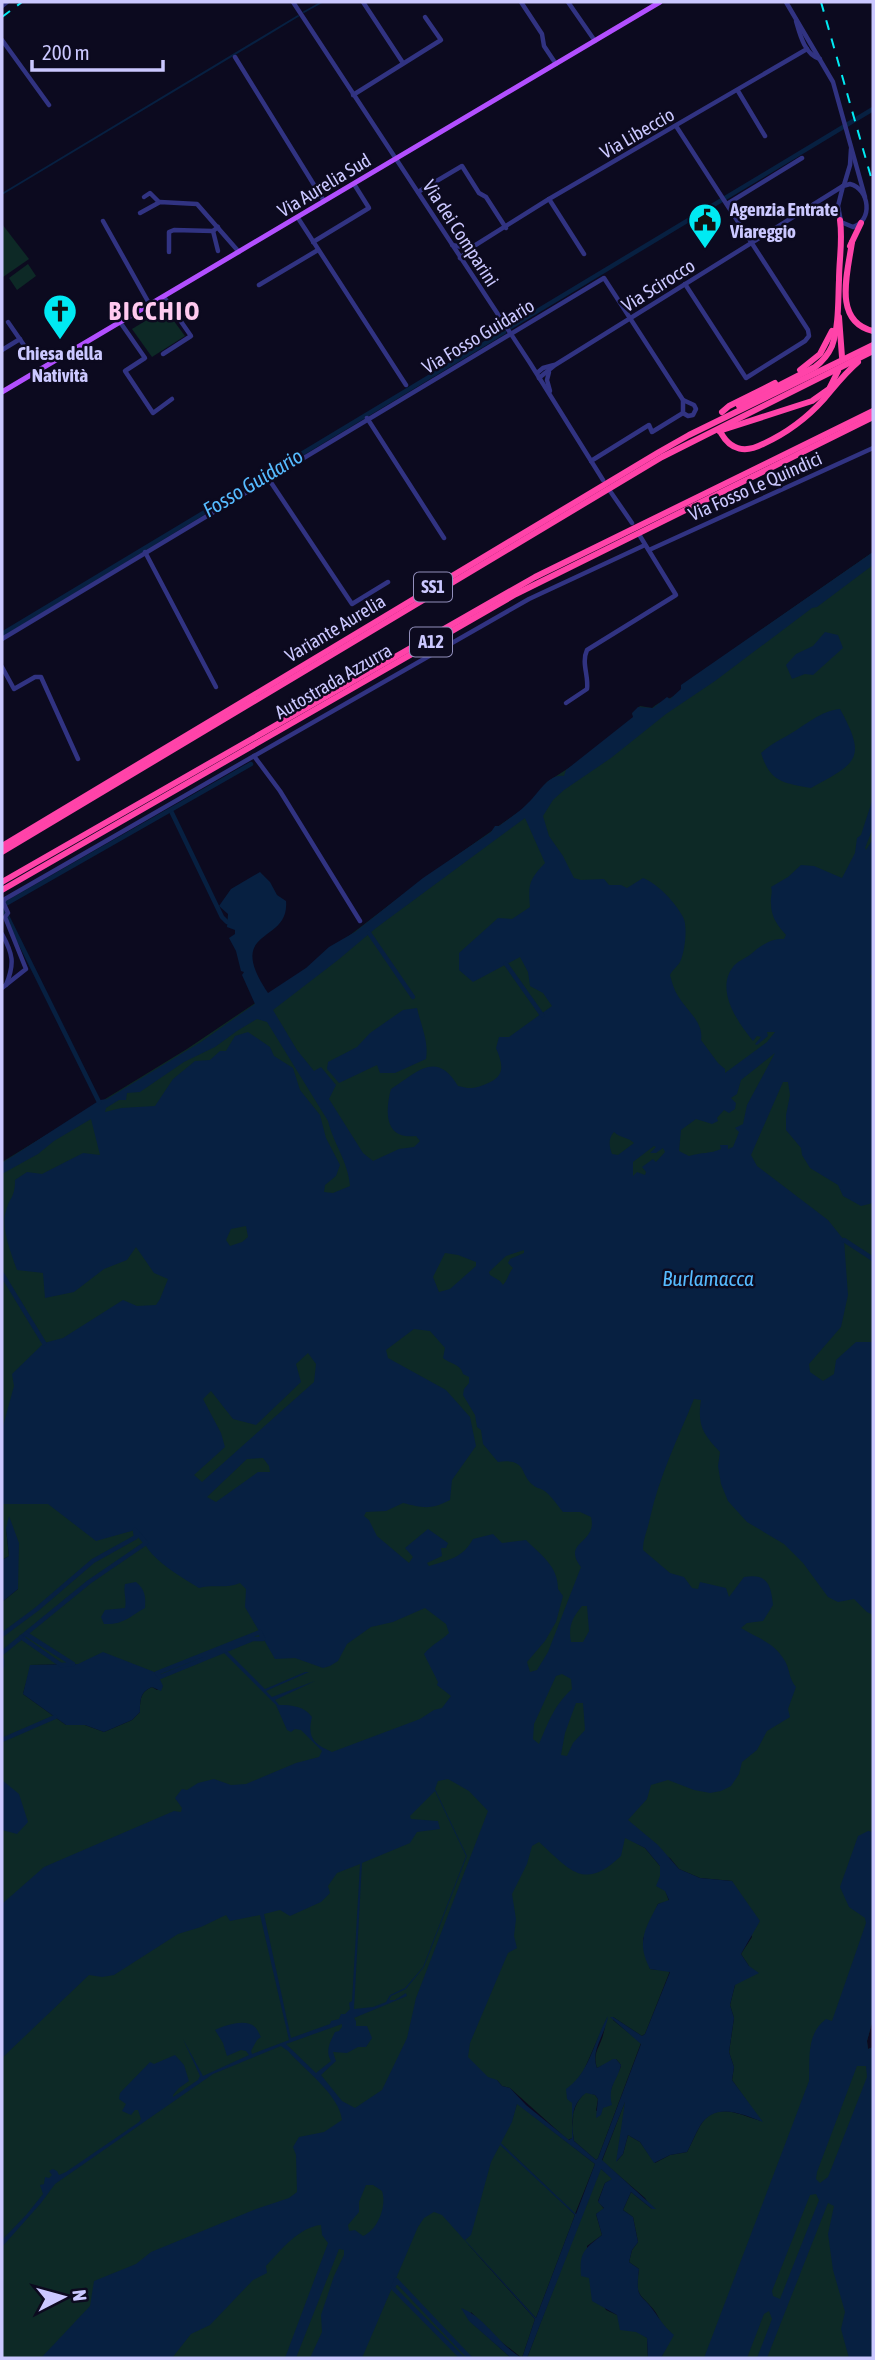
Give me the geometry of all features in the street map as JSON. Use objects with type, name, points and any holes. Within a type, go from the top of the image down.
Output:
[{"type":"highway","points":[[688,435],[822,361],[832,344],[838,305],[842,246],[839,217]]},
{"type":"highway","points":[[839,292],[852,242],[861,223]]},
{"type":"highway","points":[[852,242],[845,296],[847,308],[858,324],[873,331]]},
{"type":"highway","points":[[838,305],[842,357]]},
{"type":"highway","points":[[722,412],[816,359],[827,343],[838,305]]},
{"type":"highway","name":"Variante Aurelia","points":[[2,846],[688,435],[873,345]]},
{"type":"highway","points":[[722,433],[730,445],[744,450],[756,448],[776,438],[805,418],[852,367],[873,352]]},
{"type":"highway","name":"Variante Aurelia","points":[[2,852],[620,482],[697,438],[873,352]]},
{"type":"highway","points":[[697,438],[813,401],[829,388],[838,372]]},
{"type":"highway","name":"Autostrada Azzurra","points":[[2,882],[536,576],[873,411]]},
{"type":"highway","name":"Autostrada Azzurra","points":[[2,890],[541,580],[873,417]]},
{"type":"main road","name":"Via Aurelia Sud","points":[[2,392],[660,2]]},
{"type":"street","points":[[2,6],[7,2]]},
{"type":"street","name":"Via dei Comparini","points":[[293,2],[551,395],[603,480]]},
{"type":"street","points":[[363,2],[403,63]]},
{"type":"street","points":[[521,2],[542,34],[544,46],[556,64]]},
{"type":"street","points":[[568,2],[595,41]]},
{"type":"street","points":[[786,2],[832,79],[850,138],[866,209],[861,223],[857,227],[850,227],[826,206],[811,206]]},
{"type":"street","points":[[793,13],[807,49],[814,57],[821,59]]},
{"type":"street","points":[[353,95],[441,40],[425,17]]},
{"type":"street","points":[[2,40],[49,105]]},
{"type":"street","name":"Via Libeccio","points":[[460,258],[474,246],[549,199],[807,49]]},
{"type":"street","points":[[235,57],[325,202]]},
{"type":"street","points":[[738,91],[765,136]]},
{"type":"street","points":[[676,126],[808,330],[809,336],[746,379],[685,284]]},
{"type":"street","points":[[839,217],[839,200],[850,160],[850,138]]},
{"type":"street","points":[[727,203],[802,158]]},
{"type":"street","points":[[418,192],[462,166],[506,228]]},
{"type":"street","points":[[313,242],[369,208],[354,184]]},
{"type":"street","points":[[844,186],[856,186],[865,197]]},
{"type":"street","name":"Via Scirocco","points":[[538,376],[543,368],[555,365],[844,186]]},
{"type":"street","points":[[144,197],[150,193],[160,202]]},
{"type":"street","points":[[549,199],[584,254]]},
{"type":"street","points":[[140,213],[160,202],[197,204],[239,253]]},
{"type":"street","points":[[298,218],[406,385]]},
{"type":"street","points":[[103,221],[150,305]]},
{"type":"street","points":[[216,229],[218,251]]},
{"type":"street","points":[[169,252],[167,238],[173,230],[216,229]]},
{"type":"street","points":[[452,245],[474,246]]},
{"type":"street","points":[[259,285],[318,250]]},
{"type":"street","name":"Via Fosso Guidario","points":[[2,639],[604,278],[631,318]]},
{"type":"street","points":[[163,354],[191,336],[164,297]]},
{"type":"street","points":[[631,318],[683,400],[683,413]]},
{"type":"street","points":[[8,322],[27,351]]},
{"type":"street","points":[[120,323],[145,358],[125,371],[153,413],[173,400]]},
{"type":"street","points":[[2,350],[20,339]]},
{"type":"street","points":[[530,363],[543,368]]},
{"type":"street","name":"Via Scirocco","points":[[538,376],[550,371],[555,365]]},
{"type":"street","points":[[550,371],[547,380],[551,395]]},
{"type":"street","points":[[683,400],[692,403],[696,409],[690,416],[683,413]]},
{"type":"street","points":[[591,461],[649,425],[652,432],[683,413]]},
{"type":"street","points":[[367,418],[444,538]]},
{"type":"street","name":"Via Fosso Le Quindici","points":[[649,550],[873,448]]},
{"type":"street","points":[[268,478],[352,604],[388,582]]},
{"type":"street","points":[[610,491],[632,523]]},
{"type":"street","points":[[566,703],[587,689],[584,662],[587,650],[676,595],[640,536]]},
{"type":"street","points":[[4,987],[26,969],[4,904],[20,890],[518,605],[645,545]]},
{"type":"street","points":[[145,552],[216,687]]},
{"type":"street","points":[[2,667],[14,689],[34,677],[41,677],[78,759]]},
{"type":"street","points":[[254,756],[280,791],[360,921]]},
{"type":"street","points":[[2,934],[12,952],[11,972],[4,987]]},
{"type":"green space","points":[[2,224],[29,259],[3,277],[2,275]]},
{"type":"green space","points":[[28,264],[36,276],[17,290],[9,278]]},
{"type":"green space","points":[[165,309],[185,336],[152,357],[132,329]]},
{"type":"green space","points":[[873,552],[873,2019],[867,2041],[868,2049],[873,2047],[873,2358],[661,2358],[668,2343],[656,2314],[639,2293],[639,2269],[629,2262],[632,2250],[638,2242],[633,2217],[623,2210],[631,2192],[652,2209],[645,2198],[602,2161],[626,2099],[617,2161],[623,2154],[628,2135],[640,2142],[655,2163],[670,2155],[687,2152],[700,2126],[713,2113],[736,2113],[761,2121],[732,2080],[734,2067],[729,2052],[734,2018],[730,2005],[735,1985],[749,1966],[741,1954],[752,1937],[732,1881],[700,1878],[679,1869],[670,1858],[632,1841],[645,1848],[660,1866],[660,1876],[669,1901],[658,1904],[643,1939],[650,1969],[670,1971],[645,2034],[642,2036],[613,2017],[613,2020],[641,2043],[596,2160],[574,2141],[573,2128],[572,2138],[568,2140],[510,2088],[502,2086],[497,2080],[512,2120],[517,2103],[595,2164],[575,2214],[501,2143],[575,2215],[536,2318],[465,2241],[535,2319],[522,2358],[495,2337],[471,2312],[470,2321],[511,2358],[2,2358],[2,1602],[18,1589],[6,1528],[9,1556],[2,1560],[2,1162],[187,1049],[307,968],[418,883],[530,804],[547,782],[581,760],[635,717],[632,714],[640,706],[652,708],[675,695],[682,689],[682,685]],"holes":[[[78,1664],[163,1686],[157,1690],[152,1687],[145,1691],[140,1712],[132,1720],[104,1732],[85,1725],[66,1725],[23,1694],[31,1665]],[[607,2018],[596,2054],[597,2068],[616,2059],[621,2065],[603,2108],[596,2111],[598,2099],[586,2092],[577,2103],[573,2115],[575,2083],[584,2070]]]},
{"type":"green space","points":[[600,2168],[613,2179],[605,2183],[598,2201],[604,2209],[596,2214],[602,2235],[587,2246],[589,2277],[606,2310],[647,2338],[648,2358],[527,2358]]},
{"type":"water","name":"Burlamacca","points":[[873,552],[873,565],[564,790],[553,800],[543,816],[549,836],[574,878],[604,879],[609,885],[627,888],[643,878],[660,889],[675,905],[685,921],[685,939],[680,962],[670,975],[674,989],[697,1022],[701,1040],[725,1069],[725,1073],[767,1042],[775,1032],[767,1032],[768,1036],[755,1044],[761,1037],[757,1036],[753,1041],[741,1025],[727,996],[726,986],[728,976],[737,963],[766,943],[784,939],[786,935],[772,913],[771,887],[801,865],[814,866],[842,878],[855,853],[857,838],[861,835],[873,798],[873,828],[865,848],[866,850],[873,839],[873,973],[870,976],[873,982],[873,1203],[861,1206],[843,1196],[838,1185],[810,1168],[801,1148],[786,1130],[790,1095],[788,1082],[783,1082],[751,1155],[757,1166],[828,1220],[844,1240],[848,1295],[841,1327],[809,1364],[810,1372],[823,1381],[834,1374],[836,1360],[856,1342],[873,1342],[873,1615],[854,1599],[838,1602],[828,1597],[803,1563],[784,1544],[747,1522],[728,1501],[718,1466],[720,1452],[709,1440],[701,1423],[701,1400],[694,1399],[669,1458],[658,1488],[643,1550],[670,1573],[684,1577],[692,1588],[698,1589],[700,1582],[726,1588],[729,1597],[744,1577],[763,1579],[771,1591],[773,1605],[763,1621],[747,1623],[741,1628],[776,1649],[785,1661],[796,1687],[788,1709],[790,1717],[767,1731],[757,1750],[742,1762],[739,1774],[731,1786],[710,1793],[668,1780],[651,1785],[647,1799],[628,1820],[658,1845],[679,1869],[700,1878],[732,1881],[760,1921],[741,1954],[749,1966],[759,1973],[735,1985],[730,2005],[734,2018],[729,2052],[734,2067],[732,2080],[763,2122],[729,2112],[713,2114],[700,2126],[687,2152],[670,2155],[654,2163],[640,2142],[628,2135],[623,2154],[616,2162],[625,2102],[602,2160],[656,2209],[652,2209],[631,2192],[623,2210],[633,2217],[638,2242],[632,2250],[629,2262],[639,2269],[640,2295],[674,2335],[661,2358],[648,2358],[647,2338],[636,2332],[620,2330],[617,2315],[592,2301],[589,2278],[581,2276],[584,2252],[602,2235],[596,2214],[604,2208],[598,2202],[605,2183],[612,2179],[601,2169],[527,2358],[522,2358],[535,2319],[442,2215],[434,2212],[424,2218],[418,2227],[362,2358],[310,2358],[322,2332],[321,2315],[344,2255],[344,2250],[339,2249],[296,2358],[285,2358],[328,2243],[322,2235],[321,2225],[305,2230],[291,2240],[266,2266],[267,2273],[253,2280],[210,2325],[191,2334],[172,2358],[41,2358],[90,2306],[94,2281],[136,2264],[151,2252],[289,2198],[297,2192],[296,2155],[293,2147],[299,2137],[324,2132],[342,2120],[340,2111],[328,2092],[281,2046],[213,2074],[55,2184],[2,2247],[2,2240],[43,2194],[40,2185],[44,2184],[45,2177],[52,2175],[49,2171],[53,2169],[59,2175],[66,2172],[139,2122],[141,2119],[138,2110],[131,2115],[122,2111],[126,2104],[119,2099],[120,2093],[150,2062],[154,2064],[175,2055],[184,2065],[189,2081],[179,2088],[173,2097],[200,2076],[183,2039],[203,2076],[249,2055],[241,2050],[227,2056],[215,2030],[219,2028],[241,2023],[255,2027],[261,2037],[251,2051],[252,2054],[289,2040],[260,1915],[230,1921],[226,1915],[178,1934],[114,1975],[89,1975],[2,2058],[2,1904],[44,1867],[174,1811],[181,1812],[182,1808],[175,1798],[182,1789],[187,1790],[198,1783],[214,1779],[231,1785],[246,1784],[296,1763],[319,1757],[322,1751],[301,1730],[287,1730],[276,1705],[222,1651],[226,1650],[265,1689],[309,1672],[266,1691],[272,1697],[315,1681],[275,1700],[279,1705],[297,1707],[309,1713],[312,1717],[310,1730],[313,1739],[332,1752],[442,1708],[451,1696],[437,1685],[424,1654],[449,1633],[446,1624],[425,1608],[393,1622],[371,1627],[347,1644],[338,1661],[330,1666],[323,1668],[295,1658],[275,1659],[245,1607],[246,1589],[240,1583],[199,1588],[157,1559],[135,1530],[96,1541],[48,1504],[3,1504],[2,1430],[14,1386],[12,1374],[44,1343],[63,1338],[123,1300],[137,1306],[156,1305],[168,1279],[154,1273],[136,1247],[127,1260],[104,1269],[74,1292],[45,1298],[43,1273],[17,1270],[4,1225],[15,1180],[27,1172],[42,1174],[83,1153],[100,1155],[91,1119],[2,1174],[2,1163],[100,1100],[107,1099],[201,1042],[255,1004],[229,938],[235,934],[235,930],[227,927],[228,914],[219,906],[231,889],[260,872],[277,895],[286,901],[285,915],[279,925],[255,946],[252,957],[256,972],[268,993],[306,968],[329,947],[355,932],[423,878],[491,832],[495,826],[499,826],[553,778],[564,776],[566,770],[633,717],[632,713],[638,707],[653,708],[667,697],[670,699],[681,689],[681,685]],"holes":[[[525,818],[545,863],[531,883],[530,907],[512,919],[498,918],[459,953],[459,970],[473,982],[520,957],[528,972],[530,986],[543,993],[552,1006],[509,1037],[499,1037],[496,1048],[501,1069],[500,1074],[492,1081],[475,1088],[458,1086],[450,1075],[434,1067],[418,1071],[391,1089],[388,1115],[392,1129],[405,1136],[416,1136],[420,1141],[414,1147],[399,1149],[373,1161],[363,1153],[329,1099],[336,1085],[321,1067],[314,1071],[297,1050],[273,1010],[376,928]],[[257,1019],[267,1022],[328,1121],[347,1169],[350,1186],[333,1193],[324,1192],[325,1185],[336,1176],[340,1165],[326,1138],[320,1115],[300,1090],[293,1068],[274,1056],[270,1047],[248,1032],[235,1036],[226,1051],[220,1051],[210,1060],[195,1061],[173,1079],[155,1106],[105,1112],[106,1108],[119,1100],[126,1100],[127,1093],[140,1092]],[[775,1053],[747,1105],[743,1124],[735,1128],[739,1132],[733,1147],[728,1149],[728,1145],[720,1145],[721,1149],[717,1151],[689,1156],[679,1151],[681,1130],[696,1119],[712,1124],[718,1121],[717,1118],[724,1110],[729,1113],[735,1109],[736,1103],[731,1098],[737,1094],[741,1080]],[[614,1132],[634,1143],[618,1155],[612,1154],[610,1145]],[[654,1146],[656,1147],[650,1153],[656,1153],[663,1148],[665,1152],[656,1162],[653,1159],[642,1167],[645,1175],[637,1172],[633,1176],[633,1162]],[[246,1226],[248,1237],[230,1246],[226,1240],[231,1229]],[[524,1250],[524,1253],[510,1259],[508,1263],[513,1268],[503,1285],[489,1272],[506,1256]],[[445,1253],[476,1262],[476,1266],[450,1289],[439,1292],[433,1277]],[[414,1329],[430,1331],[445,1348],[443,1358],[458,1366],[463,1374],[469,1377],[463,1395],[475,1415],[483,1444],[498,1462],[508,1461],[519,1465],[529,1481],[549,1495],[563,1512],[580,1512],[591,1517],[590,1533],[575,1552],[581,1567],[548,1652],[537,1670],[530,1672],[527,1662],[545,1641],[556,1622],[563,1596],[552,1568],[526,1540],[502,1543],[493,1534],[473,1539],[460,1554],[429,1566],[427,1563],[442,1556],[441,1548],[446,1548],[448,1543],[428,1529],[405,1548],[413,1557],[409,1563],[377,1536],[364,1516],[366,1512],[386,1511],[403,1503],[427,1507],[450,1500],[452,1480],[476,1446],[470,1417],[446,1390],[388,1358],[386,1350]],[[308,1353],[316,1364],[314,1382],[202,1482],[194,1475],[225,1447],[221,1433],[203,1399],[211,1391],[233,1419],[256,1425],[301,1382],[296,1364]],[[263,1458],[269,1466],[270,1472],[258,1472],[216,1502],[207,1497],[247,1459]],[[582,1606],[587,1606],[589,1631],[583,1642],[571,1642],[573,1619]],[[562,1674],[571,1679],[572,1689],[556,1708],[539,1744],[533,1739],[534,1724],[556,1676]],[[576,1703],[583,1703],[585,1730],[573,1743],[567,1756],[561,1755],[565,1733]],[[448,1779],[469,1791],[488,1811],[416,1998],[407,2038],[382,2090],[355,2108],[342,2101],[321,2075],[336,2061],[333,2052],[347,2053],[358,2047],[366,2047],[372,2038],[367,2026],[356,2026],[354,2018],[407,1996],[406,1993],[395,2000],[389,2000],[391,1996],[406,1989],[424,1967],[467,1856],[435,1789],[438,1781]],[[435,1791],[466,1856],[423,1967],[405,1988],[390,1995],[386,2002],[373,2007],[354,2009],[362,1863],[410,1843],[417,1832],[440,1829],[438,1821],[411,1819],[410,1816]],[[625,1838],[645,1848],[660,1866],[656,1886],[665,1891],[669,1900],[658,1904],[649,1921],[643,1943],[650,1969],[670,1972],[645,2034],[642,2036],[610,2017],[641,2044],[596,2160],[574,2141],[572,2121],[572,2138],[569,2140],[526,2105],[510,2088],[488,2077],[468,2057],[470,2043],[508,1953],[517,1948],[512,1894],[527,1864],[532,1846],[539,1842],[569,1868],[587,1875],[608,1867],[621,1856]],[[360,1864],[350,2009],[330,2024],[291,2038],[264,1914],[280,1910],[290,1916],[321,1902],[330,1893],[328,1886],[337,1873]],[[342,2024],[330,2043],[328,2050],[331,2061],[316,2073],[286,2044]],[[517,2104],[595,2164],[576,2214],[501,2143],[512,2122]],[[500,2145],[575,2215],[536,2318],[465,2240],[471,2235],[491,2162]],[[366,2185],[373,2185],[382,2191],[383,2204],[377,2223],[363,2236],[355,2230],[349,2231],[348,2225],[359,2212],[359,2202]]]},
{"type":"water","points":[[825,632],[838,635],[843,648],[813,675],[805,674],[792,679],[786,665],[796,654],[813,646]]},
{"type":"water","points":[[840,709],[854,739],[853,758],[847,765],[811,788],[785,782],[773,776],[761,753],[820,715]]},
{"type":"water","points":[[417,1008],[426,1040],[426,1059],[395,1073],[380,1073],[377,1065],[339,1083],[327,1069],[328,1062],[357,1047],[370,1033],[403,1010]]},
{"type":"water","points":[[9,1516],[19,1543],[18,1589],[2,1602],[2,1560],[9,1556],[6,1528]]},
{"type":"water","points":[[136,1582],[144,1594],[145,1608],[122,1621],[104,1624],[101,1617],[105,1610],[125,1608],[125,1584]]},
{"type":"water","points":[[103,1652],[157,1673],[163,1686],[161,1691],[152,1687],[145,1691],[140,1712],[132,1720],[104,1732],[85,1725],[66,1725],[23,1694],[30,1665],[78,1664]]},
{"type":"water","points":[[2,1780],[19,1794],[28,1822],[17,1834],[2,1830]]},
{"type":"water","points":[[868,1831],[873,1832],[873,2019],[867,2041],[868,2049],[873,2047],[873,2358],[849,2358],[841,2329],[845,2312],[833,2270],[828,2234],[834,2206],[828,2203],[767,2358],[757,2358],[772,2319],[769,2311],[764,2314],[747,2358],[704,2358],[809,2081],[812,2039],[826,2019],[832,2021],[866,1923],[865,1918],[849,1907],[840,1887],[858,1836]],"holes":[[[857,2066],[866,2066],[867,2077],[828,2177],[820,2183],[816,2179],[817,2172]],[[816,2194],[819,2200],[780,2299],[773,2296],[772,2291],[810,2195]]]},
{"type":"water","name":"Burlamacca","points":[[608,2016],[595,2061],[597,2068],[613,2059],[621,2065],[612,2088],[612,2105],[603,2108],[601,2115],[596,2118],[598,2099],[595,2095],[586,2093],[577,2103],[572,2121],[572,2103],[567,2099],[566,2089],[581,2074]]},
{"type":"water","points":[[461,2308],[470,2312],[522,2358],[511,2358],[469,2321]]},
{"type":"waterway","points":[[304,12],[322,2]]},
{"type":"waterway","points":[[2,194],[298,16]]},
{"type":"waterway","name":"Fosso Guidario","points":[[509,328],[873,109]]},
{"type":"waterway","name":"Fosso Guidario","points":[[2,634],[504,332]]},
{"type":"waterway","points":[[2,906],[251,764]]},
{"type":"waterway","points":[[171,811],[222,917],[227,922]]},
{"type":"waterway","points":[[2,906],[99,1102]]},
{"type":"waterway","points":[[369,933],[413,997]]},
{"type":"waterway","points":[[506,964],[542,1015]]},
{"type":"waterway","points":[[844,1240],[873,1259]]},
{"type":"waterway","points":[[2,1274],[44,1343]]},
{"type":"waterway","points":[[2,1635],[93,1561],[136,1537],[135,1530],[146,1543],[89,1582],[2,1653]]},
{"type":"waterway","points":[[260,1632],[263,1639],[253,1639],[160,1677],[157,1673],[260,1632]]},
{"type":"waterway","points":[[21,1637],[61,1665],[73,1664],[26,1634]]},
{"type":"waterway","points":[[2,1660],[2,1666]]},
{"type":"waterway","points":[[2,1740],[55,1717]]},
{"type":"waterway","points":[[462,2358],[393,2288],[396,2280],[470,2358]]},
{"type":"railway","points":[[2,17],[22,2]]},
{"type":"railway","points":[[821,2],[873,184]]},
{"type":"place","name":"Agenzia Entrate Viareggio","points":[[705,250]]},
{"type":"place","name":"Chiesa della Natività","points":[[60,341]]},
{"type":"district","name":"BICCHIO","points":[[155,311]]}]
